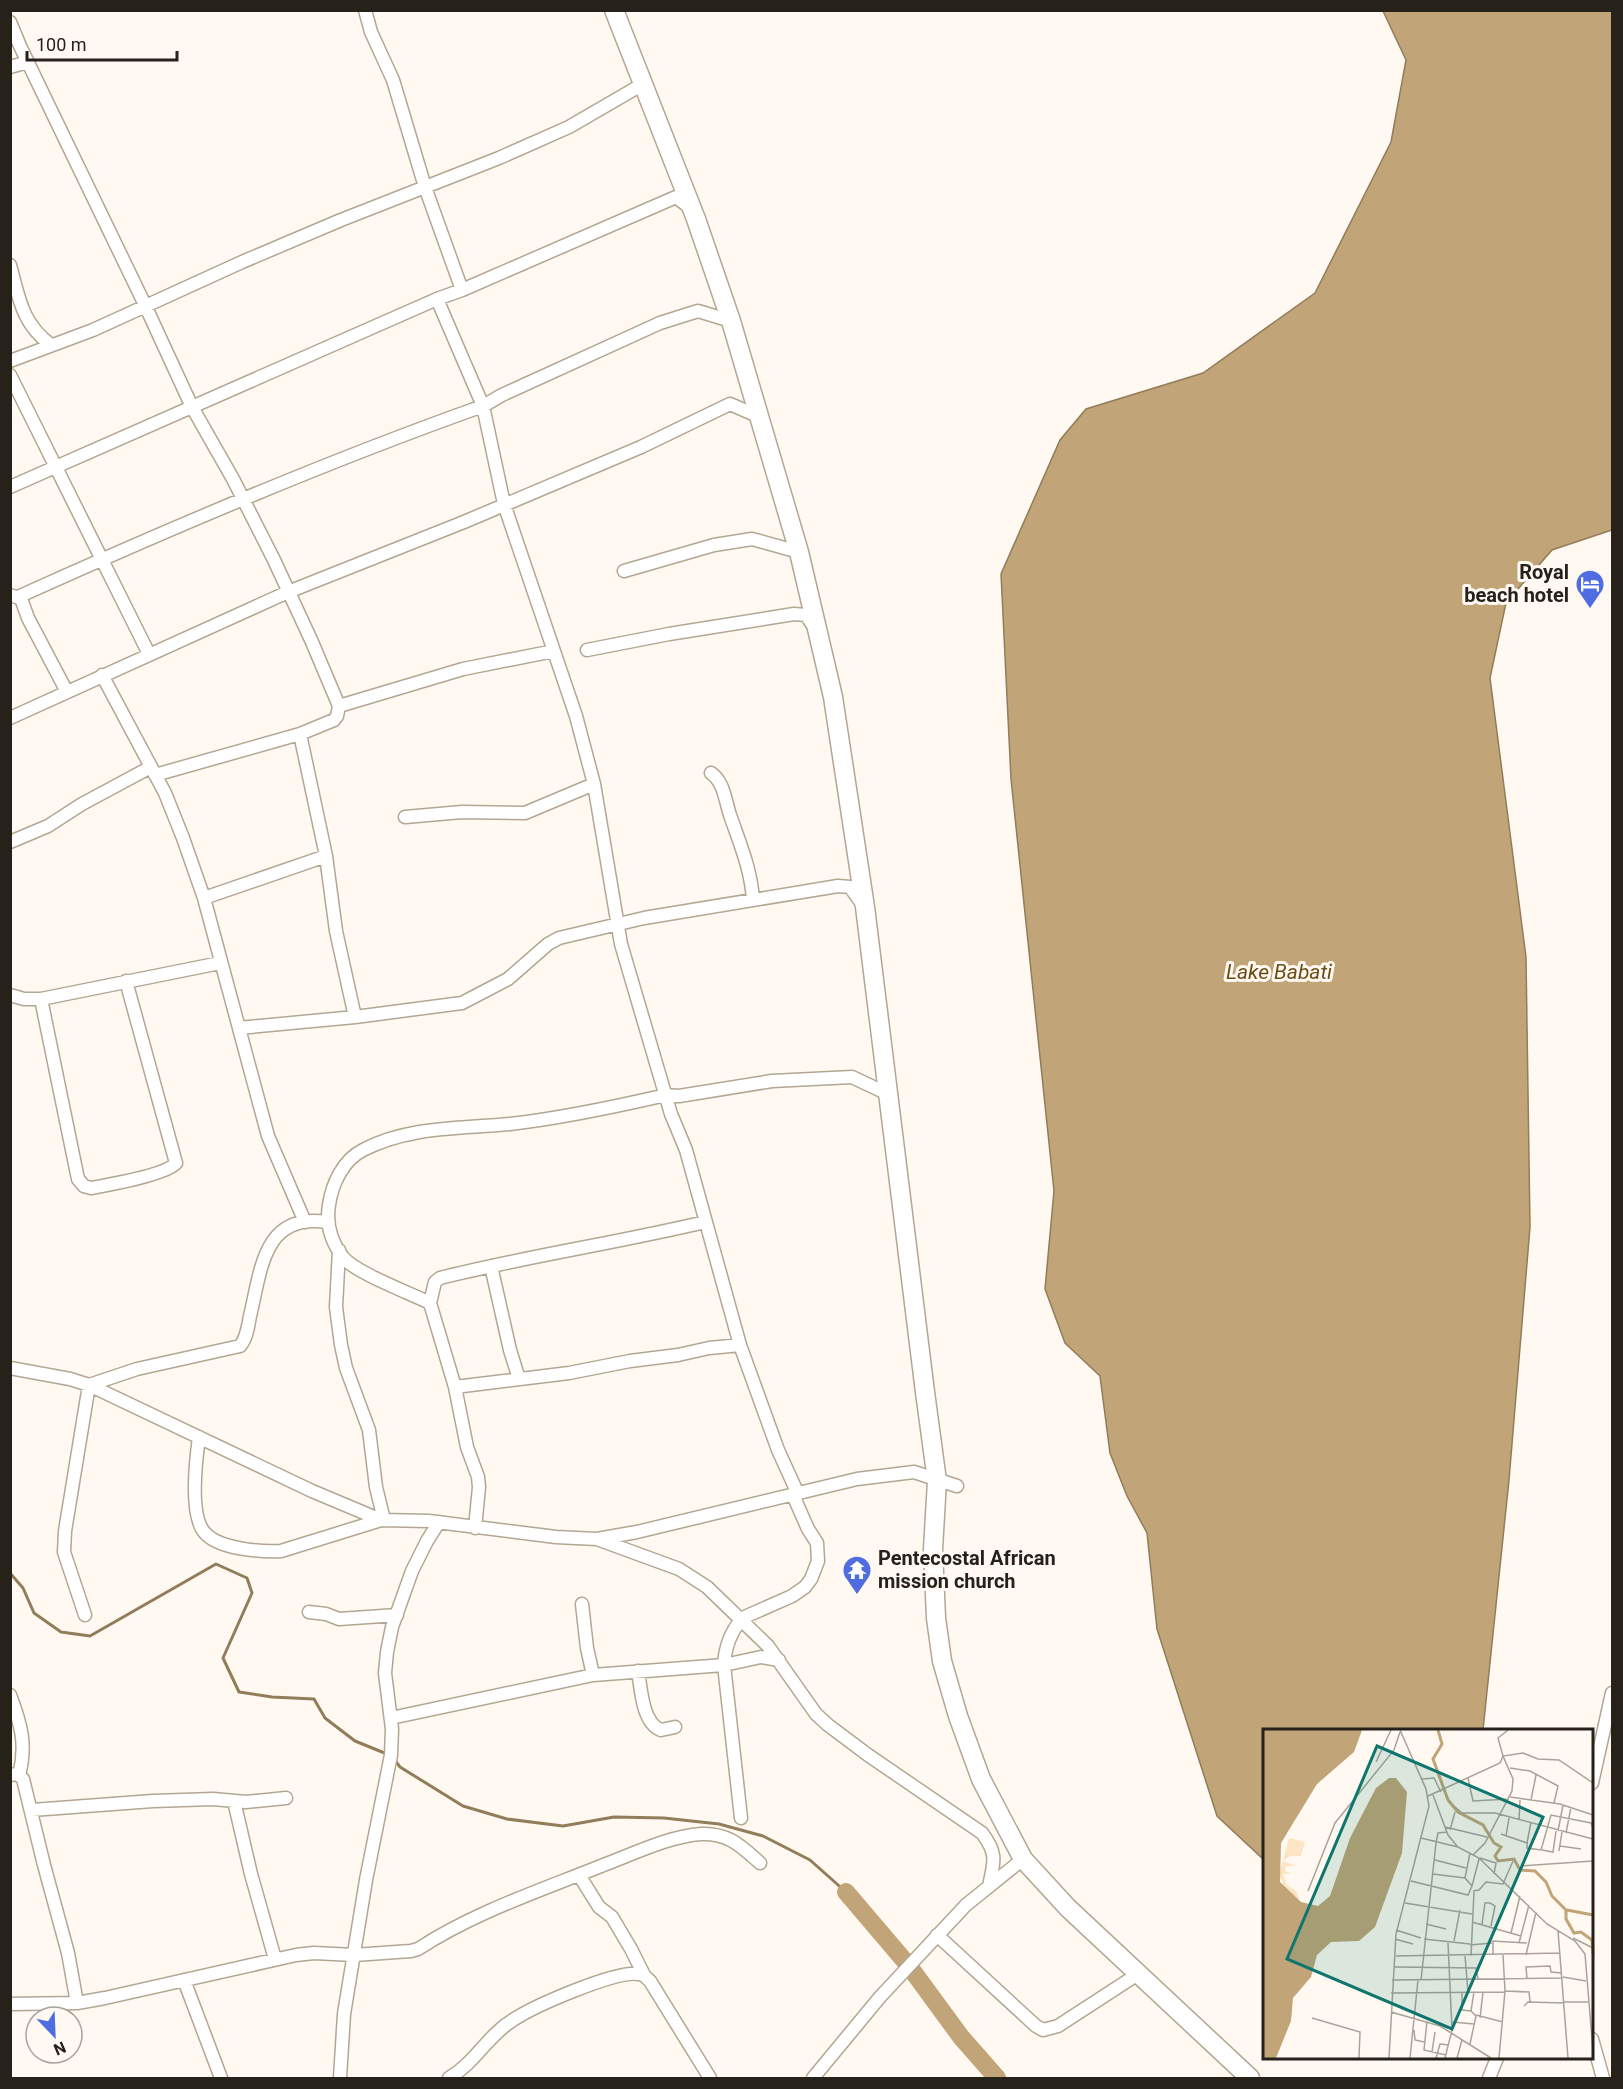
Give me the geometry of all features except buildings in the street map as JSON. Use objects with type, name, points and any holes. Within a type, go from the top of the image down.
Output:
[{"type":"highway","points":[[614,10],[692,208],[731,321],[799,552],[820,636],[839,732],[865,907],[924,1392],[938,1481],[933,1549],[936,1618],[942,1661],[958,1716],[981,1779],[1023,1859],[1068,1908],[1250,2079]]},
{"type":"street","points":[[365,10],[371,32],[393,80],[425,187],[462,290]]},
{"type":"street","points":[[10,22],[192,407],[243,498],[339,706],[334,720],[300,734],[153,771],[82,804],[48,826],[10,842]]},
{"type":"street","points":[[10,67],[28,62]]},
{"type":"street","points":[[10,362],[93,330],[330,224],[499,158],[570,127],[643,84]]},
{"type":"street","points":[[10,487],[676,196],[692,208]]},
{"type":"street","points":[[10,265],[17,293],[28,321],[33,330],[51,345]]},
{"type":"street","points":[[437,299],[483,406],[504,504],[576,716],[594,784],[621,944],[671,1114],[686,1150],[740,1345],[808,1529],[818,1543],[818,1561],[812,1579],[792,1596],[740,1619],[732,1633],[725,1655],[724,1665],[741,1818]]},
{"type":"street","points":[[68,692],[15,596],[243,498],[483,406],[502,395],[660,323],[698,311],[731,321]]},
{"type":"street","points":[[10,375],[148,654]]},
{"type":"street","points":[[10,718],[288,592],[464,522],[641,447],[730,404],[760,417]]},
{"type":"street","points":[[624,571],[714,545],[752,539],[799,552]]},
{"type":"street","points":[[587,650],[794,614],[806,615],[820,636]]},
{"type":"street","points":[[339,706],[463,669],[554,651]]},
{"type":"street","points":[[102,675],[170,804],[204,897],[268,1136],[304,1222]]},
{"type":"street","points":[[300,734],[326,856],[336,931],[355,1017]]},
{"type":"street","points":[[711,773],[716,777],[723,791],[742,843],[753,900]]},
{"type":"street","points":[[405,816],[462,812],[525,813],[594,784]]},
{"type":"street","points":[[204,897],[326,856]]},
{"type":"street","points":[[239,1028],[355,1017],[462,1003],[508,979],[548,944],[560,938],[616,924],[822,888],[850,886],[865,907]]},
{"type":"street","points":[[10,995],[24,999],[41,999],[220,963]]},
{"type":"street","points":[[41,999],[78,1179],[84,1186],[91,1188],[131,1180],[170,1169],[176,1163],[126,981]]},
{"type":"street","points":[[430,1303],[377,1279],[342,1257],[327,1222],[331,1192],[342,1168],[361,1150],[411,1132],[436,1128],[509,1124],[582,1114],[666,1095],[772,1081],[852,1077],[888,1094]]},
{"type":"street","points":[[90,1385],[137,1369],[240,1346],[246,1332],[266,1251],[278,1235],[291,1227],[304,1222],[327,1222]]},
{"type":"street","points":[[475,1528],[478,1477],[461,1424],[455,1387],[430,1303],[435,1281],[491,1266],[640,1238],[705,1222]]},
{"type":"street","points":[[339,1250],[336,1307],[341,1345],[346,1368],[369,1430],[382,1520]]},
{"type":"street","points":[[491,1266],[519,1379]]},
{"type":"street","points":[[455,1387],[569,1373],[709,1348],[740,1345]]},
{"type":"street","points":[[10,1368],[90,1385],[312,1491],[382,1520]]},
{"type":"street","points":[[86,1615],[64,1552],[65,1531],[90,1385]]},
{"type":"street","points":[[200,1437],[194,1481],[200,1524],[204,1533],[221,1543],[264,1551],[280,1551],[382,1520],[439,1522],[475,1528],[597,1539],[679,1569],[707,1587],[768,1646],[816,1714],[828,1725],[886,1768],[982,1833],[991,1845],[994,1854],[989,1886]]},
{"type":"street","points":[[597,1539],[637,1532],[857,1479],[914,1472],[957,1486]]},
{"type":"street","points":[[340,2079],[344,2014],[366,1880],[391,1755],[391,1718],[385,1664],[392,1627],[412,1571],[439,1522]]},
{"type":"street","points":[[582,1604],[593,1675]]},
{"type":"street","points":[[309,1612],[326,1614],[339,1619],[397,1615]]},
{"type":"street","points":[[391,1718],[593,1675],[724,1665],[761,1657],[779,1660]]},
{"type":"street","points":[[638,1671],[644,1704],[652,1724],[661,1730],[675,1727]]},
{"type":"street","points":[[1593,1778],[1612,1693]]},
{"type":"street","points":[[10,1695],[24,1742],[24,1758],[15,1775],[23,1779],[32,1810],[68,1953],[77,2003]]},
{"type":"street","points":[[32,1810],[173,1800],[234,1801],[286,1798]]},
{"type":"street","points":[[234,1801],[274,1959]]},
{"type":"street","points":[[10,2004],[77,2003],[274,1959],[314,1953],[354,1955],[418,1949],[471,1919],[642,1850],[680,1838],[702,1834],[728,1838],[738,1842],[760,1863]]},
{"type":"street","points":[[813,2079],[880,1997],[937,1935],[966,1905],[1023,1859]]},
{"type":"street","points":[[579,1875],[599,1907],[612,1917],[644,1975],[650,1981],[710,2079]]},
{"type":"street","points":[[937,1935],[1042,2030],[1058,2026],[1138,1974]]},
{"type":"street","points":[[449,2079],[462,2071],[494,2035],[513,2019],[553,2000],[614,1977],[632,1973],[644,1975]]},
{"type":"street","points":[[184,1980],[221,2079]]},
{"type":"street","points":[[1593,2043],[1603,2079]]},
{"type":"street","points":[[1489,2079],[1497,2059]]},
{"type":"water","name":"Lake Babati","points":[[1383,11],[1612,11],[1612,530],[1552,550],[1506,603],[1490,678],[1526,957],[1530,1227],[1509,1480],[1483,1729],[1263,1729],[1263,1859],[1217,1816],[1157,1629],[1147,1533],[1127,1496],[1110,1453],[1100,1376],[1065,1343],[1045,1289],[1054,1191],[1011,779],[1001,574],[1060,440],[1086,409],[1203,373],[1315,293],[1391,142],[1406,60]]},
{"type":"waterway","points":[[10,1573],[23,1588],[34,1613],[61,1632],[90,1636],[216,1564],[247,1578],[252,1593],[223,1658],[239,1692],[272,1697],[314,1699],[325,1718],[355,1741],[387,1754]]},
{"type":"waterway","points":[[394,1759],[400,1767],[463,1806],[507,1819],[563,1826],[614,1817],[664,1818],[719,1824],[763,1836],[810,1860],[846,1892]]},
{"type":"waterway","points":[[846,1892],[909,1966],[961,2037],[997,2078]]},
{"type":"place","name":"Royal beach hotel","points":[[1590,610]]},
{"type":"place","name":"Pentecostal African mission church","points":[[857,1596]]}]
